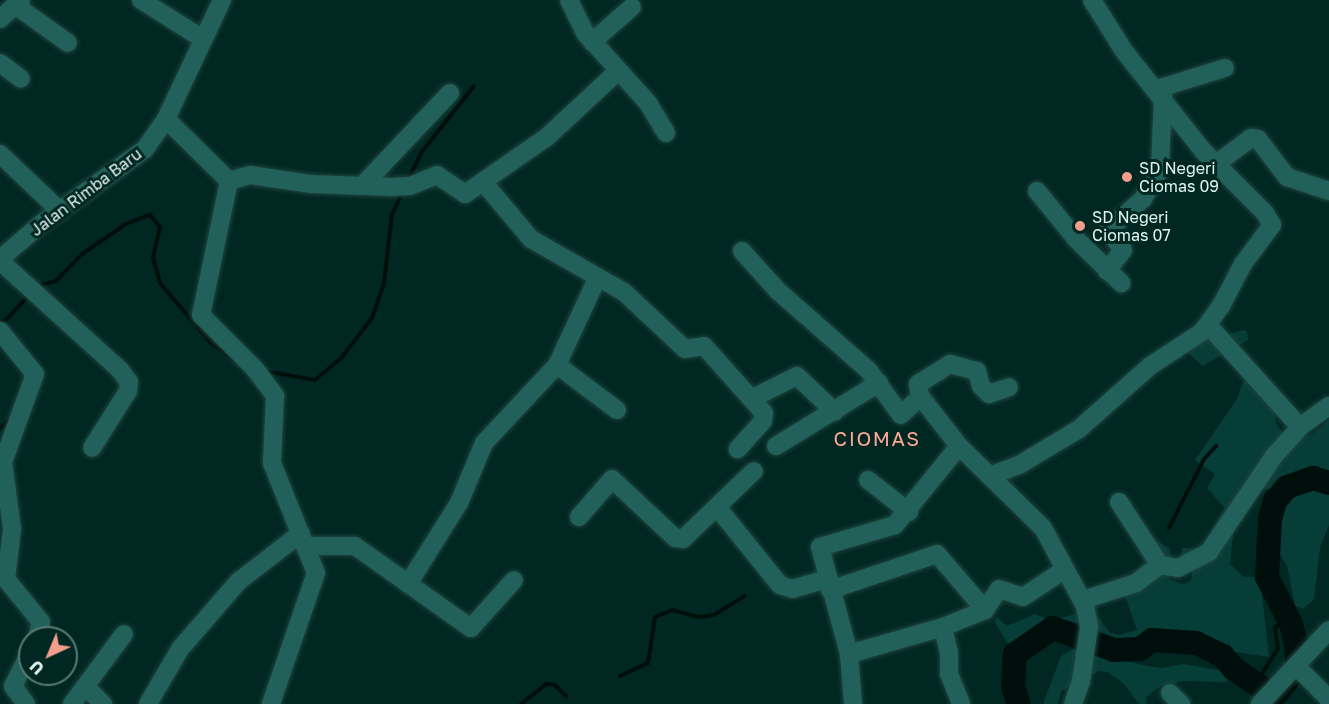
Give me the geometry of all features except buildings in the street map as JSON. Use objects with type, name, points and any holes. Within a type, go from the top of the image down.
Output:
[{"type":"street","points":[[141,0],[203,39]]},
{"type":"street","name":"Jalan Rimba Baru","points":[[0,260],[59,210],[145,149],[166,119],[222,0]]},
{"type":"street","points":[[569,0],[592,42],[648,103],[666,133]]},
{"type":"street","points":[[990,476],[1018,465],[1079,429],[1150,366],[1208,325],[1243,264],[1272,225],[1265,213],[1216,164],[1124,51],[1092,0]]},
{"type":"street","points":[[0,19],[18,2],[68,43]]},
{"type":"street","points":[[592,42],[632,7]]},
{"type":"street","points":[[0,63],[21,79]]},
{"type":"street","points":[[1160,93],[1225,68]]},
{"type":"street","points":[[229,182],[250,175],[362,186],[400,186],[437,175],[465,194],[484,183],[547,137],[618,71]]},
{"type":"street","points":[[362,186],[450,93]]},
{"type":"street","points":[[1037,191],[1114,277],[1123,250],[1108,230],[1143,199],[1160,168],[1160,93]]},
{"type":"street","points":[[166,119],[229,182]]},
{"type":"street","points":[[1216,164],[1254,138],[1269,149],[1293,182],[1329,191]]},
{"type":"street","points":[[0,154],[59,210]]},
{"type":"street","points":[[229,182],[201,315],[233,350],[255,369],[275,396],[272,463],[316,573],[315,583],[271,704]]},
{"type":"street","points":[[484,183],[531,240],[629,296],[685,349],[704,346],[753,398],[764,418],[738,449]]},
{"type":"street","points":[[742,251],[879,383],[901,415],[921,396]]},
{"type":"street","points":[[0,260],[31,292],[120,370],[129,382],[128,391],[92,448]]},
{"type":"street","points":[[408,584],[459,503],[484,443],[557,365],[597,279]]},
{"type":"street","points":[[1208,325],[1300,427]]},
{"type":"street","points":[[1,334],[31,364],[35,374],[3,462],[12,529],[6,579],[41,622],[40,626]]},
{"type":"street","points":[[1009,387],[989,394],[981,386],[977,371],[955,363],[918,383],[921,396],[959,446],[1043,528],[1064,570],[1083,600],[1089,615],[1081,681],[1073,704]]},
{"type":"street","points":[[557,365],[617,410]]},
{"type":"street","points":[[753,398],[797,376],[835,412]]},
{"type":"street","points":[[776,446],[879,383]]},
{"type":"street","points":[[1083,600],[1136,584],[1160,566],[1180,567],[1214,547],[1274,456],[1300,427],[1329,406]]},
{"type":"street","points":[[853,704],[849,654],[820,548],[895,525],[909,512],[959,446]]},
{"type":"street","points":[[579,517],[612,479],[679,540],[754,471]]},
{"type":"street","points":[[868,480],[909,512]]},
{"type":"street","points":[[1119,502],[1160,566]]},
{"type":"street","points":[[717,507],[780,585],[792,589],[829,585],[937,554],[985,610]]},
{"type":"street","points":[[148,704],[180,649],[239,581],[303,540],[355,546],[471,628],[514,580]]},
{"type":"street","points":[[849,654],[913,633],[943,627],[985,610],[999,589],[1023,597],[1064,570]]},
{"type":"street","points":[[943,627],[949,652],[949,674],[962,704]]},
{"type":"street","points":[[1260,704],[1297,668],[1329,630]]},
{"type":"street","points":[[72,704],[87,688],[124,634]]},
{"type":"street","points":[[1297,668],[1329,699]]},
{"type":"street","points":[[18,675],[12,686],[26,704]]},
{"type":"street","points":[[87,688],[102,704]]},
{"type":"shaded area","points":[[1192,329],[1227,335],[1242,330],[1247,331],[1248,340],[1203,366],[1178,344]]},
{"type":"shaded area","points":[[1245,377],[1275,402],[1276,423],[1286,439],[1312,434],[1329,420],[1329,525],[1320,548],[1314,599],[1303,609],[1295,606],[1287,566],[1276,548],[1280,488],[1257,490],[1235,517],[1230,564],[1244,577],[1260,577],[1269,657],[1215,649],[1188,637],[1158,634],[1137,642],[1102,644],[1094,640],[1084,622],[1052,625],[1013,652],[994,621],[997,617],[1007,626],[1035,614],[1050,620],[1094,610],[1110,633],[1119,635],[1137,630],[1121,585],[1145,562],[1139,553],[1154,539],[1169,548],[1172,556],[1166,574],[1170,580],[1184,584],[1191,580],[1192,573],[1181,560],[1182,548],[1200,548],[1225,508],[1207,488],[1215,474],[1195,460],[1237,399]]},
{"type":"shaded area","points":[[1076,648],[1146,666],[1163,668],[1183,664],[1229,672],[1233,678],[1225,682],[1184,681],[1161,686],[1146,697],[1147,704],[1139,704],[1124,684],[1108,672],[1099,671],[1061,691],[1058,704],[1043,704],[1061,656]]},
{"type":"waterway","points":[[408,180],[421,153],[474,86]]},
{"type":"waterway","points":[[265,371],[315,380],[342,357],[372,318],[384,283],[392,215],[402,193]]},
{"type":"waterway","points":[[37,286],[56,281],[82,254],[126,224],[150,215],[160,227],[153,258],[160,283],[210,342],[241,365]]},
{"type":"waterway","points":[[0,321],[6,320],[30,294]]},
{"type":"waterway","points":[[0,429],[12,417]]},
{"type":"waterway","points":[[1169,528],[1204,459],[1216,446]]},
{"type":"waterway","points":[[1019,704],[1013,687],[1015,654],[1053,628],[1114,650],[1140,649],[1152,640],[1196,643],[1223,656],[1234,669],[1271,694],[1277,693],[1297,668],[1296,645],[1291,624],[1267,577],[1270,519],[1275,501],[1287,487],[1313,478],[1329,483]]},
{"type":"waterway","points":[[620,676],[648,663],[655,617],[672,610],[699,617],[714,615],[744,596]]},
{"type":"waterway","points":[[1257,682],[1278,649],[1275,627],[1289,620]]},
{"type":"waterway","points":[[521,704],[547,684],[555,685],[566,696]]},
{"type":"place","name":"SD Negeri Ciomas 09","points":[[1127,177]]},
{"type":"place","name":"SD Negeri Ciomas 07","points":[[1080,226]]},
{"type":"district","name":"CIOMAS","points":[[877,438]]}]
